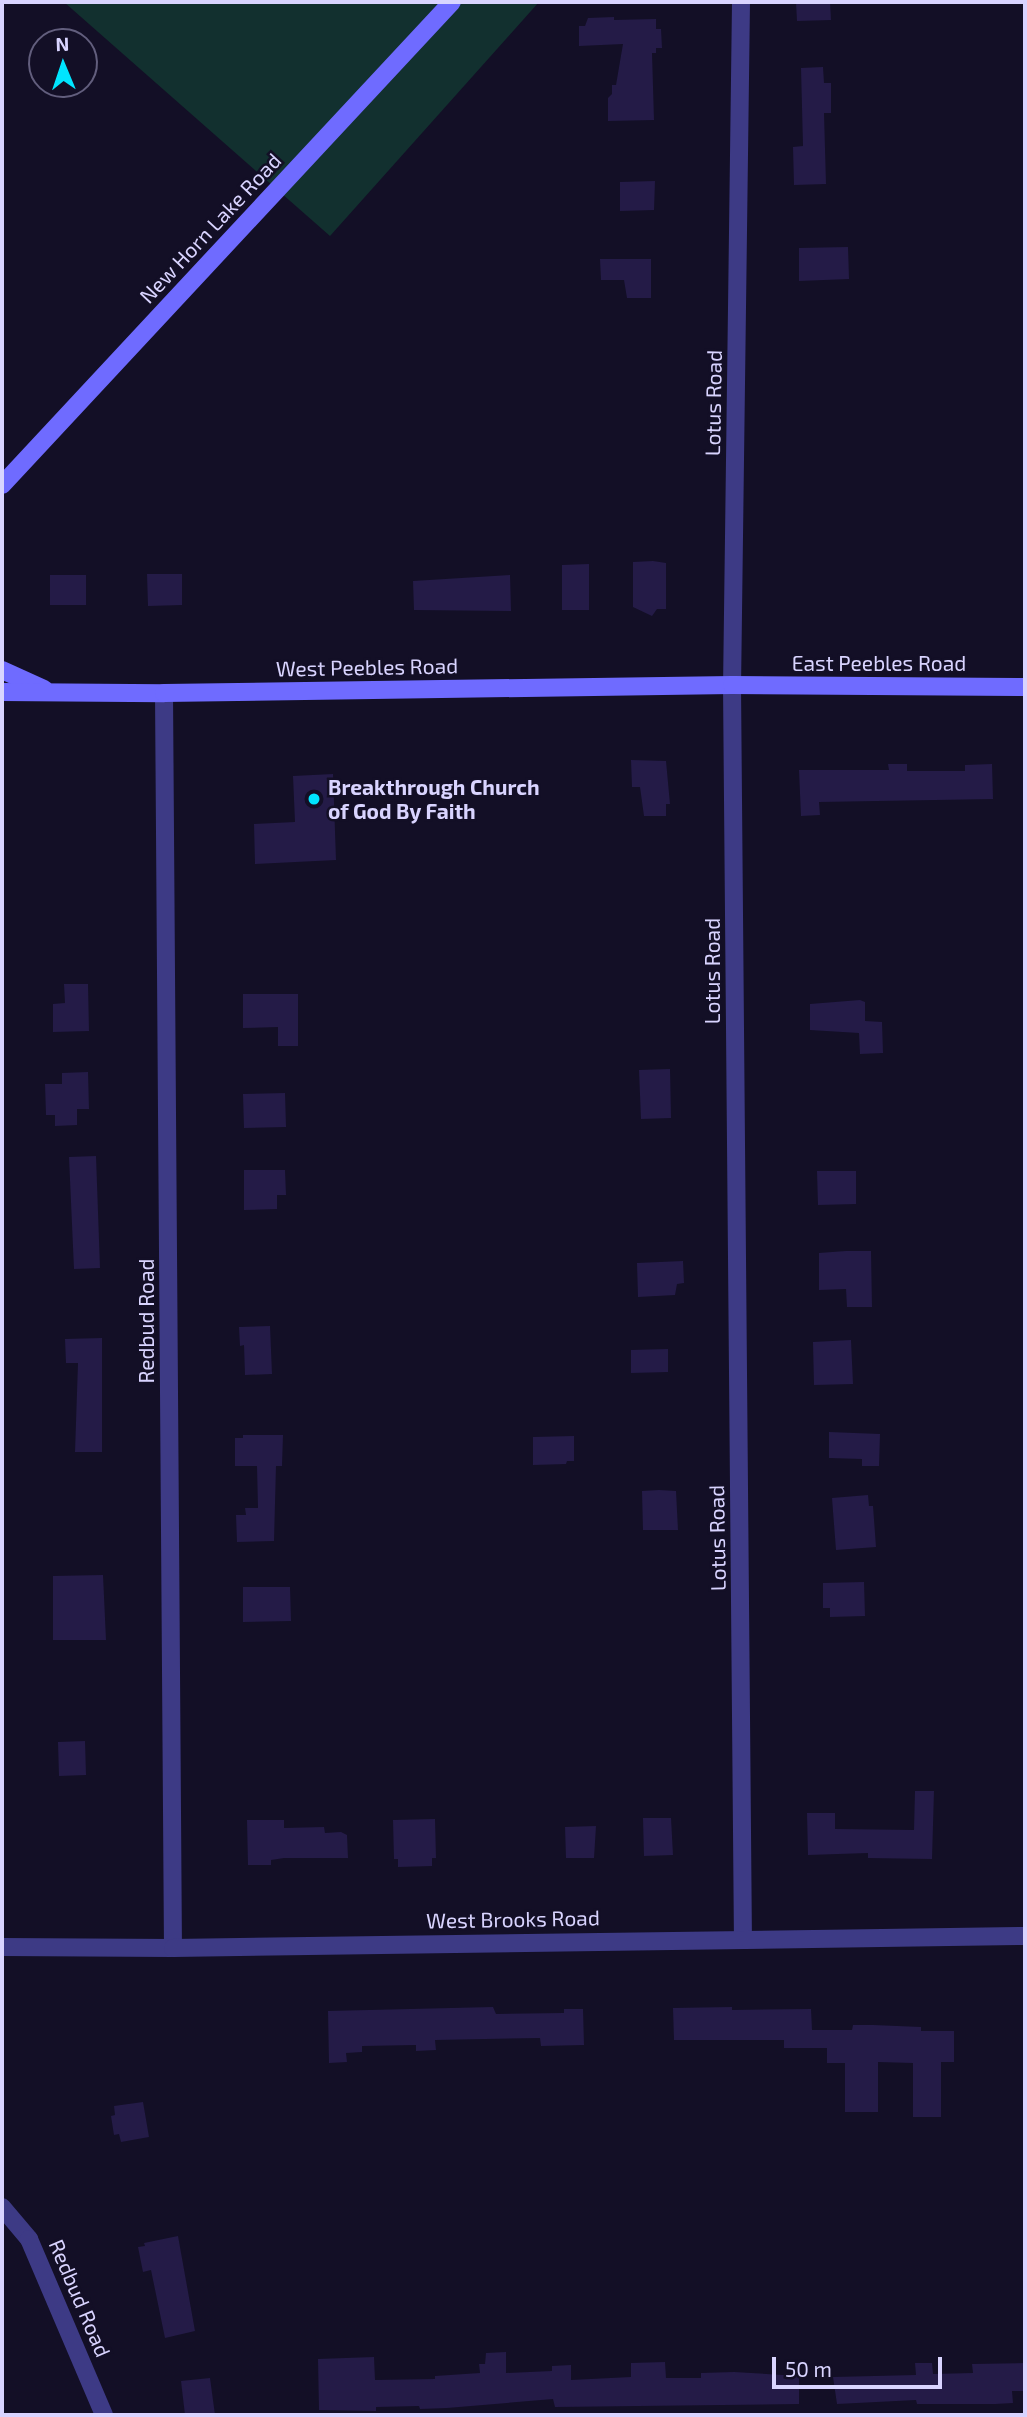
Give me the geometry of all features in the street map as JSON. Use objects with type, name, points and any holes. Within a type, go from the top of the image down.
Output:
[{"type":"main road","name":"New Horn Lake Road","points":[[2,485],[452,2]]},
{"type":"main road","points":[[2,670],[50,692]]},
{"type":"main road","name":"East Peebles Road","points":[[732,685],[1025,687]]},
{"type":"main road","name":"West Peebles Road","points":[[2,692],[164,693],[732,685]]},
{"type":"street","name":"Lotus Road","points":[[741,2],[732,685],[743,1940]]},
{"type":"street","name":"Redbud Road","points":[[164,693],[173,1948]]},
{"type":"street","name":"West Brooks Road","points":[[2,1947],[173,1948],[1025,1936]]},
{"type":"street","name":"Redbud Road","points":[[2,2207],[29,2239],[104,2415]]},
{"type":"green space","points":[[64,2],[539,2],[330,236],[98,32],[98,28],[94,28]]},
{"type":"building","points":[[796,2],[830,2],[831,20],[797,21]]},
{"type":"building","points":[[614,17],[614,20],[656,19],[656,29],[661,29],[662,48],[656,48],[656,53],[652,53],[654,120],[608,121],[608,98],[612,94],[612,85],[616,85],[623,44],[579,46],[579,26],[585,26],[588,18]]},
{"type":"building","points":[[823,67],[824,83],[831,83],[831,113],[824,113],[826,184],[794,185],[793,147],[803,146],[801,68]]},
{"type":"building","points":[[655,181],[654,210],[620,211],[620,182]]},
{"type":"building","points":[[848,247],[849,279],[799,281],[799,248]]},
{"type":"building","points":[[600,259],[651,259],[651,298],[627,298],[624,280],[601,280]]},
{"type":"building","points":[[633,562],[666,563],[666,609],[657,609],[652,616],[633,607]]},
{"type":"building","points":[[589,564],[589,610],[562,610],[562,565]]},
{"type":"building","points":[[147,574],[182,574],[182,605],[148,606]]},
{"type":"building","points":[[50,575],[86,575],[86,605],[50,605]]},
{"type":"building","points":[[510,575],[511,611],[414,610],[413,581]]},
{"type":"building","points":[[631,760],[666,761],[670,804],[666,804],[666,816],[644,816],[640,787],[632,787]]},
{"type":"building","points":[[888,764],[907,764],[907,771],[965,771],[965,765],[992,764],[993,799],[819,802],[820,815],[801,816],[799,770],[889,770]]},
{"type":"building","name":"Breakthrough Church of God By Faith","points":[[333,774],[336,860],[255,864],[254,824],[295,822],[293,776]]},
{"type":"building","points":[[64,984],[88,984],[89,1031],[53,1032],[53,1004],[65,1003]]},
{"type":"building","points":[[243,994],[298,994],[298,1046],[278,1046],[278,1027],[243,1028]]},
{"type":"building","points":[[860,1000],[865,1002],[865,1021],[882,1022],[883,1053],[860,1054],[859,1033],[810,1030],[810,1004]]},
{"type":"building","points":[[670,1069],[671,1118],[641,1119],[639,1070]]},
{"type":"building","points":[[88,1072],[89,1109],[77,1109],[77,1125],[55,1126],[55,1115],[46,1115],[45,1084],[62,1084],[62,1073]]},
{"type":"building","points":[[285,1093],[286,1127],[244,1128],[243,1094]]},
{"type":"building","points":[[96,1156],[100,1268],[74,1269],[69,1157]]},
{"type":"building","points":[[244,1170],[285,1170],[286,1195],[277,1195],[277,1209],[244,1210]]},
{"type":"building","points":[[817,1171],[856,1171],[856,1204],[818,1205]]},
{"type":"building","points":[[871,1251],[872,1307],[847,1307],[846,1289],[819,1290],[819,1253]]},
{"type":"building","points":[[683,1261],[684,1283],[677,1284],[675,1295],[638,1297],[637,1263]]},
{"type":"building","points":[[270,1326],[272,1374],[245,1375],[244,1345],[240,1346],[239,1327]]},
{"type":"building","points":[[102,1338],[102,1452],[75,1452],[78,1363],[66,1363],[65,1339]]},
{"type":"building","points":[[851,1340],[853,1384],[814,1385],[813,1342]]},
{"type":"building","points":[[668,1349],[668,1372],[631,1373],[631,1350]]},
{"type":"building","points":[[829,1432],[880,1434],[879,1466],[862,1466],[862,1459],[829,1458]]},
{"type":"building","points":[[243,1435],[283,1435],[282,1466],[276,1466],[274,1541],[237,1542],[236,1515],[246,1515],[245,1508],[258,1508],[257,1466],[235,1466],[235,1438],[243,1438]]},
{"type":"building","points":[[574,1436],[574,1461],[567,1461],[566,1464],[533,1465],[533,1437]]},
{"type":"building","points":[[642,1491],[676,1491],[678,1530],[643,1530]]},
{"type":"building","points":[[868,1495],[869,1506],[873,1506],[876,1547],[836,1550],[832,1498]]},
{"type":"building","points":[[103,1575],[106,1640],[53,1640],[53,1576]]},
{"type":"building","points":[[864,1582],[865,1616],[830,1617],[830,1608],[823,1608],[823,1583]]},
{"type":"building","points":[[243,1587],[290,1587],[291,1621],[243,1622]]},
{"type":"building","points":[[85,1741],[86,1775],[59,1776],[58,1742]]},
{"type":"building","points":[[915,1791],[934,1791],[932,1859],[868,1858],[868,1853],[808,1855],[807,1813],[835,1813],[835,1829],[914,1830]]},
{"type":"building","points":[[643,1818],[671,1818],[673,1855],[644,1856]]},
{"type":"building","points":[[435,1819],[436,1858],[432,1858],[432,1866],[398,1867],[398,1859],[394,1859],[393,1820]]},
{"type":"building","points":[[247,1820],[284,1820],[284,1828],[324,1827],[325,1833],[341,1832],[347,1835],[348,1858],[284,1858],[271,1860],[271,1865],[248,1865]]},
{"type":"building","points":[[596,1826],[594,1858],[566,1858],[565,1827]]},
{"type":"building","points":[[493,2007],[496,2014],[564,2013],[564,2009],[583,2009],[584,2045],[541,2046],[540,2038],[435,2040],[436,2050],[416,2051],[416,2045],[362,2046],[362,2052],[346,2053],[347,2062],[329,2063],[328,2011]]},
{"type":"building","points":[[732,2007],[732,2010],[811,2009],[812,2030],[852,2030],[853,2025],[873,2025],[921,2027],[921,2031],[954,2031],[954,2062],[941,2062],[941,2117],[913,2117],[913,2063],[878,2062],[878,2112],[845,2112],[845,2063],[827,2063],[827,2048],[784,2048],[784,2040],[674,2040],[673,2008]]},
{"type":"building","points":[[143,2102],[149,2137],[121,2142],[119,2134],[114,2135],[111,2116],[115,2115],[114,2106]]},
{"type":"building","points":[[178,2236],[195,2331],[165,2338],[151,2270],[143,2272],[138,2247],[145,2246],[144,2243]]},
{"type":"building","points":[[506,2352],[506,2373],[552,2371],[552,2366],[571,2365],[571,2380],[631,2377],[631,2363],[665,2362],[666,2378],[701,2378],[701,2373],[734,2372],[799,2376],[799,2404],[555,2407],[553,2399],[447,2408],[420,2409],[419,2406],[376,2407],[376,2411],[319,2410],[318,2359],[374,2357],[375,2380],[435,2379],[435,2376],[480,2373],[479,2364],[485,2364],[486,2353]]},
{"type":"building","points":[[915,2363],[932,2363],[933,2374],[973,2373],[972,2364],[1025,2363],[1025,2391],[1012,2391],[1013,2403],[917,2404],[916,2400],[837,2404],[833,2377],[916,2375]]},
{"type":"building","points":[[210,2378],[215,2415],[185,2415],[181,2381]]},
{"type":"place","name":"Breakthrough Church of God By Faith","points":[[314,799]]}]
